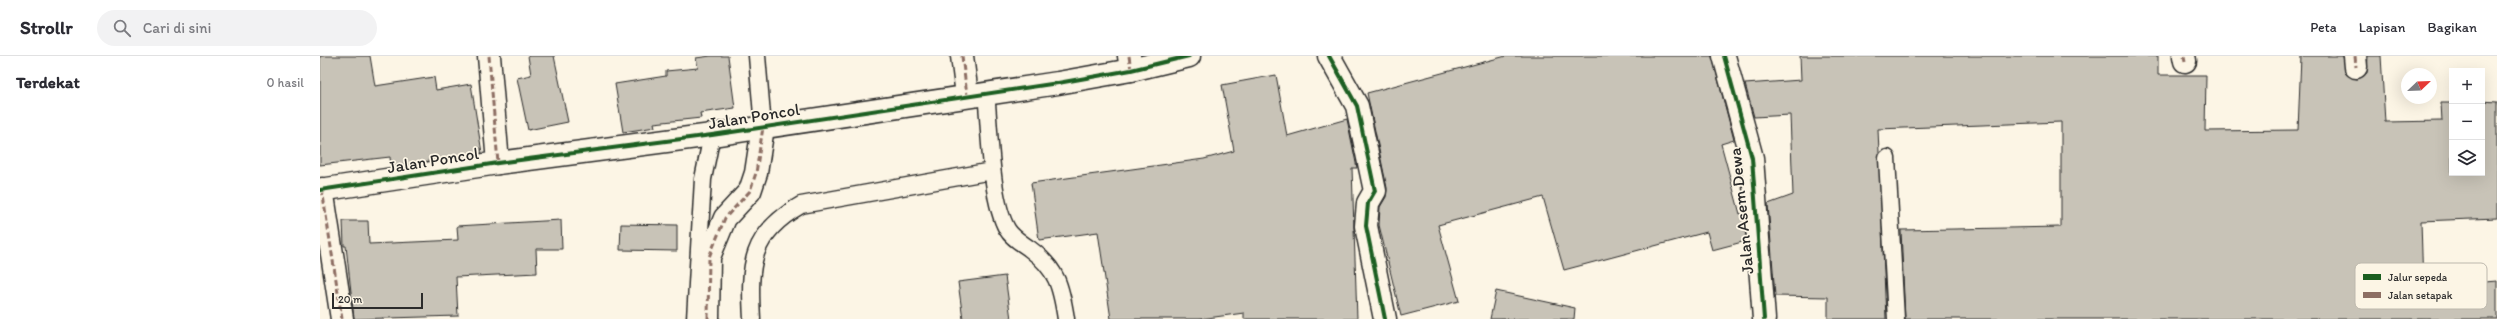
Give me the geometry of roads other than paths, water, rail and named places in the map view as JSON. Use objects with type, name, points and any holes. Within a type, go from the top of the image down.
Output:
[{"type":"street","points":[[489,56],[498,163]]},
{"type":"street","points":[[962,56],[976,94]]},
{"type":"street","name":"Jalan Poncol","points":[[321,190],[498,163],[712,135],[976,94],[1130,63],[1189,56]]},
{"type":"street","points":[[1329,56],[1357,106],[1375,191],[1368,204],[1366,226],[1385,319]]},
{"type":"street","name":"Jalan Asem Dewa","points":[[1724,56],[1752,158],[1764,319]]},
{"type":"street","points":[[708,319],[708,257],[725,218],[750,191],[756,173],[763,127]]},
{"type":"street","points":[[321,190],[342,319]]},
{"type":"lane","points":[[757,56],[763,127]]},
{"type":"lane","points":[[976,94],[1001,218],[1007,230],[1051,268],[1059,282],[1066,319]]},
{"type":"lane","points":[[695,319],[703,179],[712,135]]},
{"type":"lane","points":[[1887,158],[1896,319]]},
{"type":"lane","points":[[752,319],[750,280],[756,255],[766,231],[780,216],[800,205],[992,171]]}]
